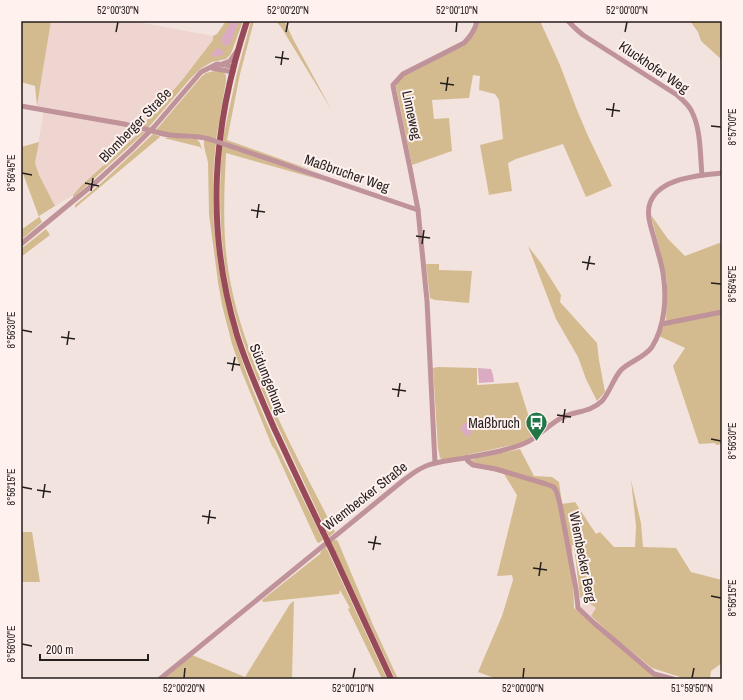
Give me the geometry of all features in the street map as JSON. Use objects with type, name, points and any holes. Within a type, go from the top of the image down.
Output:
[{"type":"main road","points":[[233,69],[247,21]]},
{"type":"main road","name":"Südumgehung","points":[[233,69],[222,123],[217,170],[216,207],[224,280],[238,336],[249,368],[266,408],[391,679]]},
{"type":"street","name":"Linneweg","points":[[418,210],[393,84],[403,74],[464,43],[471,35],[477,21]]},
{"type":"street","name":"Kluckhofer Weg","points":[[568,21],[583,35],[677,95],[685,102],[692,111],[697,124],[702,175]]},
{"type":"street","points":[[222,64],[230,61],[238,49]]},
{"type":"street","points":[[222,64],[233,69]]},
{"type":"street","name":"Blomberger Straße","points":[[21,244],[95,183],[132,150],[154,127],[196,76],[204,70],[215,65],[222,64]]},
{"type":"street","points":[[209,68],[233,69]]},
{"type":"street","name":"Maßbrucher Weg","points":[[21,106],[124,124],[171,136],[200,137],[209,139],[418,210]]},
{"type":"street","name":"Wiembecker Straße","points":[[160,679],[405,479],[421,468],[435,463],[500,451],[523,444],[530,441],[562,417],[584,411],[602,401],[621,370],[643,356],[651,348],[662,324],[664,278],[648,210],[653,197],[666,186],[682,178],[722,173]]},
{"type":"street","points":[[418,210],[427,308],[435,463]]},
{"type":"street","points":[[662,324],[722,312]]},
{"type":"street","name":"Wiembecker Berg","points":[[466,458],[473,465],[496,469],[554,487],[560,504],[576,589],[578,608],[654,674],[674,679]]},
{"type":"shaded area","points":[[21,21],[51,21],[37,106],[35,86],[21,82]]},
{"type":"shaded area","points":[[51,21],[132,21],[213,36],[213,40],[195,64],[142,126],[141,131],[73,195],[55,206],[39,175],[35,163],[44,109],[37,106]]},
{"type":"shaded area","points":[[226,21],[243,21],[230,55],[226,59],[212,62],[200,69],[148,128],[142,126],[183,79],[213,40],[213,36],[217,34]]},
{"type":"shaded area","points":[[232,21],[239,21],[228,46],[222,44],[221,39]]},
{"type":"shaded area","points":[[251,21],[254,21],[240,74],[227,140],[314,171],[222,142],[237,73]]},
{"type":"shaded area","points":[[276,21],[283,21],[286,24],[331,109],[281,27]]},
{"type":"shaded area","points":[[479,21],[540,21],[560,65],[588,136],[612,186],[586,197],[563,144],[508,163],[512,191],[489,195],[480,145],[503,139],[499,100],[495,94],[479,90],[480,76],[473,75],[469,98],[432,100],[434,119],[449,118],[452,151],[412,165],[396,87],[397,83],[401,78],[410,72],[458,48]]},
{"type":"shaded area","points":[[690,21],[722,21],[722,60],[701,41],[698,32]]},
{"type":"shaded area","points":[[218,48],[224,52],[222,55],[213,57],[212,54]]},
{"type":"shaded area","points":[[218,70],[226,75],[226,81],[216,140],[156,130],[202,76],[206,73]]},
{"type":"shaded area","points":[[141,131],[145,132],[73,198],[73,195],[81,186]]},
{"type":"shaded area","points":[[153,134],[160,137],[75,208],[75,205],[98,186]]},
{"type":"shaded area","points":[[168,137],[197,139],[202,150],[200,147],[165,139]]},
{"type":"shaded area","points":[[204,140],[216,143],[213,177],[213,212],[221,280],[228,314],[249,380],[269,428],[323,540],[319,543],[317,542],[272,446],[232,344],[218,282],[209,214],[208,163]]},
{"type":"shaded area","points":[[39,142],[35,163],[39,175],[55,206],[39,216],[42,222],[21,240],[21,230],[39,217],[21,168],[21,147]]},
{"type":"shaded area","points":[[222,145],[325,181],[226,153],[224,201],[225,232],[227,264],[235,305],[246,341],[268,396],[335,532],[329,537],[251,364],[237,322],[231,300],[222,245],[220,179]]},
{"type":"shaded area","points":[[651,215],[668,239],[685,256],[722,242],[722,311],[666,322],[667,281]]},
{"type":"shaded area","points":[[46,229],[50,235],[21,257],[21,249]]},
{"type":"shaded area","points":[[528,246],[541,263],[561,295],[560,302],[597,343],[605,392],[597,401],[586,379],[578,357],[556,319]]},
{"type":"shaded area","points":[[426,264],[439,264],[439,270],[472,271],[469,303],[435,300],[430,298]]},
{"type":"shaded area","points":[[722,314],[722,444],[699,444],[673,366],[685,348],[659,336],[666,324]]},
{"type":"shaded area","points":[[433,368],[477,368],[477,385],[518,382],[532,427],[533,435],[528,440],[517,444],[444,460],[440,458],[438,448]]},
{"type":"shaded area","points":[[478,368],[491,369],[494,382],[479,383]]},
{"type":"shaded area","points":[[464,423],[471,424],[473,429],[471,434],[466,437],[462,431],[462,426]]},
{"type":"shaded area","points":[[520,449],[534,476],[552,477],[559,482],[562,504],[575,502],[596,534],[600,532],[614,547],[635,547],[636,526],[631,480],[641,523],[643,547],[676,548],[691,572],[722,580],[722,663],[711,671],[710,679],[686,679],[652,668],[591,616],[596,608],[580,597],[574,546],[572,545],[574,608],[654,675],[669,679],[497,679],[478,672],[502,616],[513,580],[512,575],[497,576],[517,495],[504,474],[471,465],[470,461],[477,458]]},
{"type":"shaded area","points":[[21,532],[32,532],[40,582],[21,582]]},
{"type":"shaded area","points":[[337,540],[339,544],[373,625],[398,679],[395,679],[331,542]]},
{"type":"shaded area","points":[[326,547],[387,679],[382,679],[348,609],[350,608],[340,590],[339,594],[263,602],[262,600],[320,554]]},
{"type":"shaded area","points":[[294,601],[292,679],[164,679],[192,655],[245,677],[290,604]]},
{"type":"shaded area","points":[[585,601],[596,608],[591,616],[581,608]]},
{"type":"place","name":"Maßbruch","points":[[536,442]]}]
